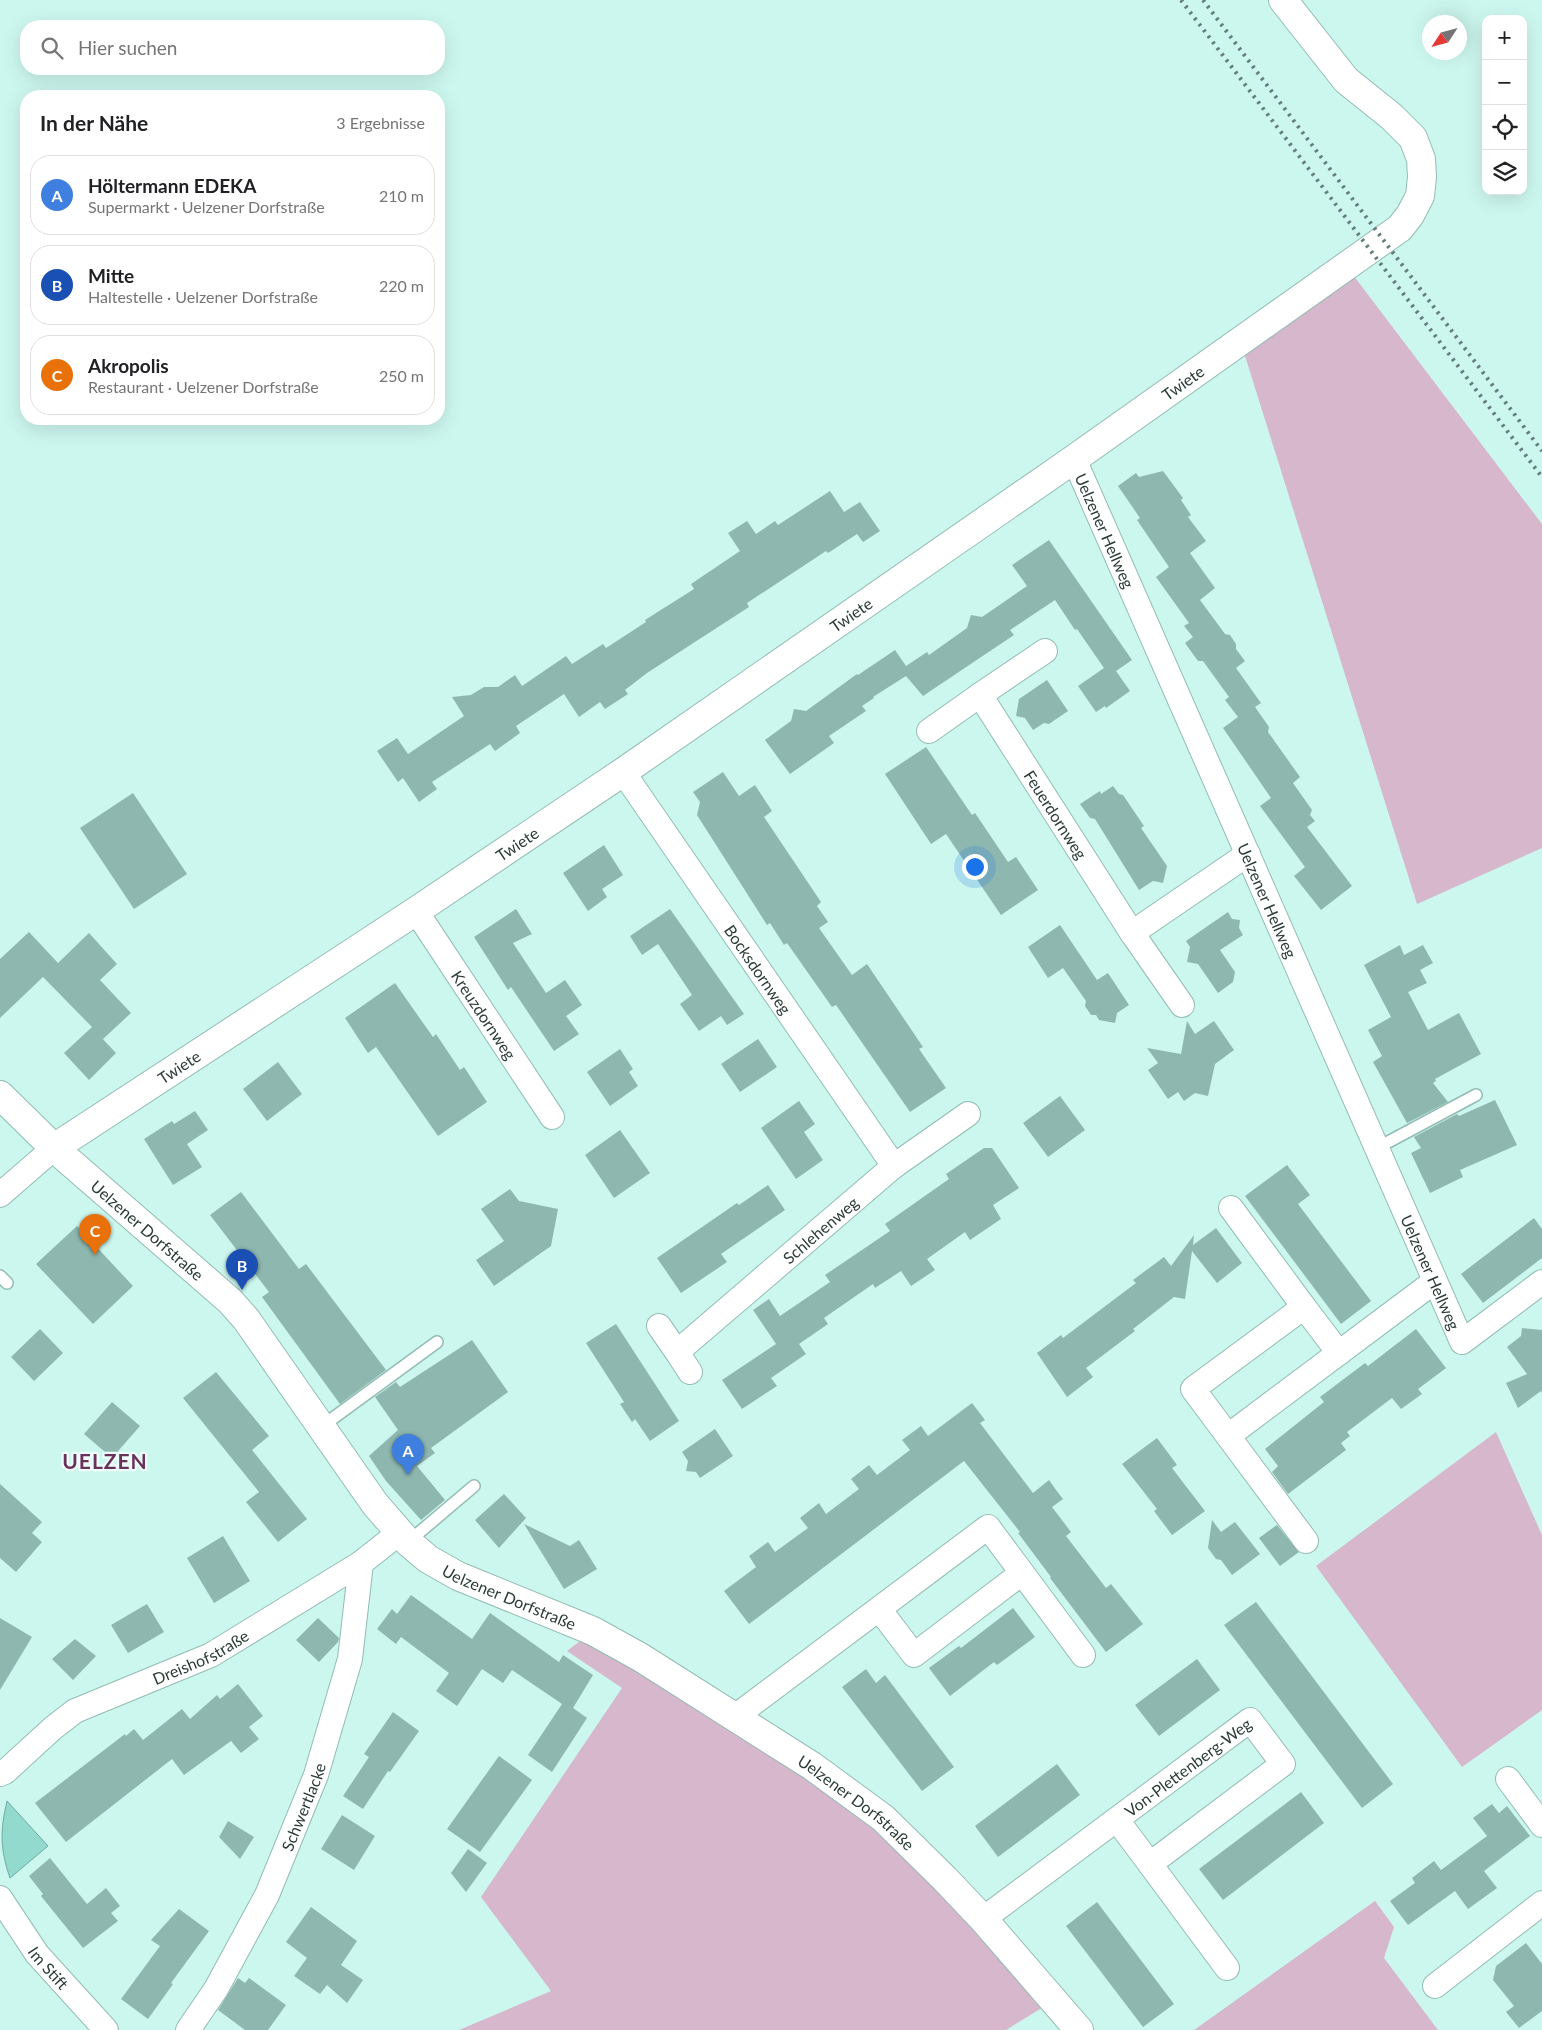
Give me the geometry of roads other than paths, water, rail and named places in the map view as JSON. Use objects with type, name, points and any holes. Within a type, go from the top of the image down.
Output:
[{"type":"street","name":"Twiete","points":[[54,1148],[416,911],[623,772],[1074,459],[1400,228],[1420,196],[1422,178],[1421,159],[1413,138],[1392,117],[1346,80],[1284,0]]},
{"type":"street","name":"Uelzener Hellweg","points":[[1074,459],[1462,1342],[1542,1282]]},
{"type":"street","points":[[929,731],[1045,650]]},
{"type":"street","name":"Feuerdornweg","points":[[980,695],[1132,933],[1182,1006]]},
{"type":"street","name":"Bocksdornweg","points":[[623,772],[894,1166]]},
{"type":"street","points":[[1132,933],[1248,854]]},
{"type":"street","name":"Kreuzdornweg","points":[[416,911],[552,1117]]},
{"type":"street","name":"Uelzener Dorfstraße","points":[[0,1095],[54,1148],[230,1301],[246,1319],[375,1504],[404,1538],[428,1559],[458,1576],[593,1631],[640,1657],[736,1716],[812,1766],[883,1818],[984,1920],[1079,2030]]},
{"type":"street","name":"Schlehenweg","points":[[677,1352],[894,1166],[968,1114]]},
{"type":"street","points":[[0,1195],[54,1148]]},
{"type":"street","points":[[1231,1208],[1339,1353]]},
{"type":"street","points":[[1228,1436],[1435,1282]]},
{"type":"street","points":[[1304,1307],[1193,1389],[1306,1541]]},
{"type":"street","points":[[659,1326],[690,1372]]},
{"type":"street","points":[[736,1716],[988,1527],[1083,1655]]},
{"type":"street","name":"Dreishofstraße","points":[[0,1774],[5,1772],[53,1728],[75,1712],[212,1655],[404,1538]]},
{"type":"street","name":"Schwertlacke","points":[[188,2030],[216,1989],[267,1895],[316,1774],[350,1659],[361,1563]]},
{"type":"street","points":[[879,1609],[914,1655],[1022,1573]]},
{"type":"street","name":"Von-Plettenberg-Weg","points":[[984,1920],[1250,1720],[1283,1764],[1150,1864]]},
{"type":"street","points":[[1508,1779],[1542,1825]]},
{"type":"street","name":"Von-Plettenberg-Weg","points":[[1116,1820],[1227,1968]]},
{"type":"street","name":"Im Stift","points":[[0,1898],[37,1954],[106,2030]]},
{"type":"street","points":[[1435,1986],[1540,1909]]},
{"type":"lane","points":[[1376,1148],[1476,1095]]},
{"type":"lane","points":[[321,1427],[437,1342]]},
{"type":"lane","points":[[404,1538],[474,1486]]},
{"type":"railway","points":[[1181,0],[1542,477]]},
{"type":"railway","points":[[1203,0],[1542,451]]},
{"type":"place","name":"Akropolis","points":[[95,1255]]},
{"type":"place","name":"Mitte","points":[[242,1290]]},
{"type":"place","name":"Höltermann EDEKA","points":[[408,1475]]},
{"type":"district","name":"UELZEN","points":[[105,1460]]}]
